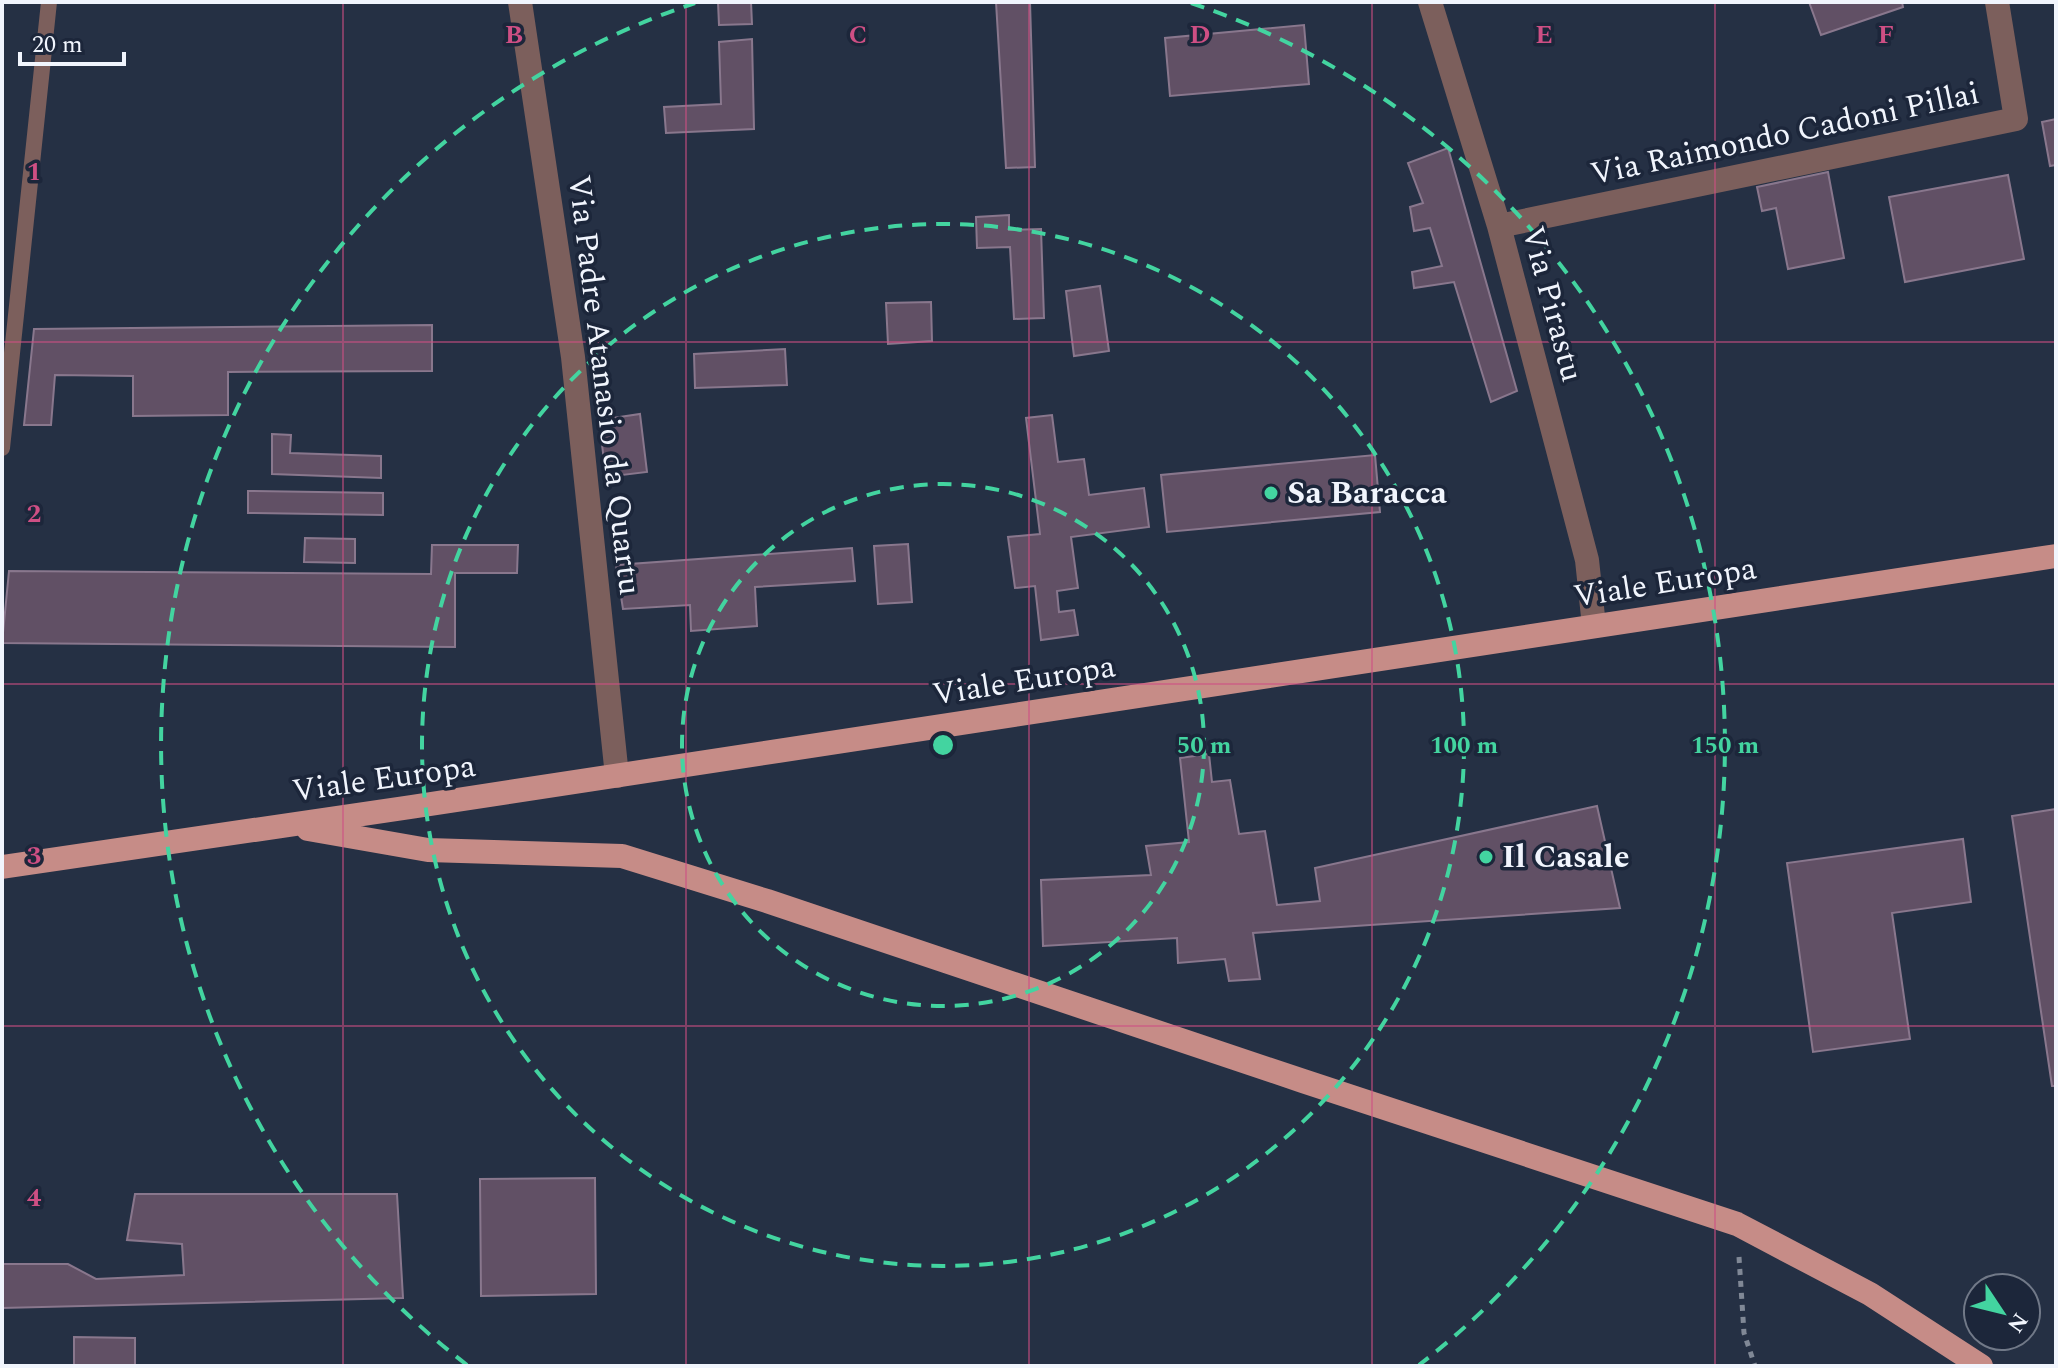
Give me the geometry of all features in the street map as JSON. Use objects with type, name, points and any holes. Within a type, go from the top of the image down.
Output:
[{"type":"main road","name":"Viale Europa","points":[[2,867],[2056,556]]},
{"type":"main road","points":[[286,825],[428,850],[622,856],[767,901],[1737,1224],[1870,1294],[1981,1366]]},
{"type":"street","name":"Via Padre Atanasio da Quartu","points":[[520,2],[573,357],[617,776]]},
{"type":"street","name":"Via Pirastu","points":[[1430,2],[1499,226],[1587,560],[1594,626]]},
{"type":"street","name":"Via Raimondo Cadoni Pillai","points":[[1499,226],[2016,119],[1997,2]]},
{"type":"lane","points":[[2,448],[49,2]]},
{"type":"path","points":[[1737,1224],[1744,1333],[1755,1366]]},
{"type":"building","points":[[718,2],[751,2],[752,24],[719,25]]},
{"type":"building","points":[[996,2],[1030,2],[1035,167],[1006,168]]},
{"type":"building","points":[[1809,2],[1902,2],[1903,7],[1821,35]]},
{"type":"building","points":[[1304,25],[1309,84],[1170,96],[1165,38]]},
{"type":"building","points":[[752,39],[754,129],[666,133],[664,107],[721,104],[719,42]]},
{"type":"building","points":[[2056,119],[2056,165],[2050,166],[2042,122]]},
{"type":"building","points":[[1448,148],[1517,391],[1491,402],[1454,282],[1414,288],[1412,272],[1442,266],[1430,228],[1414,231],[1410,207],[1423,203],[1408,163]]},
{"type":"building","points":[[1828,172],[1844,258],[1788,269],[1776,208],[1762,211],[1757,187]]},
{"type":"building","points":[[2008,175],[2024,259],[1905,282],[1889,197]]},
{"type":"building","points":[[1009,215],[1009,230],[1041,229],[1044,318],[1014,319],[1010,247],[977,248],[976,217]]},
{"type":"building","points":[[1100,286],[1109,351],[1074,356],[1066,291]]},
{"type":"building","points":[[931,302],[932,341],[888,344],[886,303]]},
{"type":"building","points":[[432,325],[432,371],[228,372],[228,415],[133,416],[133,376],[55,375],[51,425],[24,425],[34,329]]},
{"type":"building","points":[[785,349],[787,385],[695,388],[694,354]]},
{"type":"building","points":[[640,414],[647,472],[606,477],[599,420]]},
{"type":"building","points":[[1052,415],[1058,462],[1084,459],[1089,495],[1144,488],[1149,527],[1071,537],[1078,588],[1057,591],[1059,612],[1074,610],[1078,635],[1041,640],[1035,586],[1015,588],[1008,537],[1040,534],[1026,418]]},
{"type":"building","points":[[272,434],[291,435],[290,453],[381,456],[381,478],[272,474]]},
{"type":"building","name":"Sa Baracca","points":[[1375,455],[1380,512],[1167,532],[1161,475]]},
{"type":"building","points":[[248,491],[383,493],[383,515],[248,513]]},
{"type":"building","points":[[305,538],[355,539],[355,563],[304,562]]},
{"type":"building","points":[[908,544],[912,602],[878,604],[874,546]]},
{"type":"building","points":[[432,545],[518,545],[517,573],[455,573],[455,647],[2,643],[9,571],[431,574]]},
{"type":"building","points":[[852,548],[855,581],[755,587],[757,626],[691,631],[690,605],[623,609],[616,565]]},
{"type":"building","name":"Il Casale","points":[[1209,754],[1212,782],[1230,780],[1239,834],[1265,831],[1277,905],[1320,901],[1315,868],[1597,806],[1620,908],[1253,933],[1260,979],[1229,981],[1225,959],[1178,963],[1177,938],[1043,946],[1041,880],[1151,875],[1146,846],[1189,842],[1180,758]]},
{"type":"building","points":[[2056,809],[2056,1086],[2052,1086],[2012,816]]},
{"type":"building","points":[[1963,839],[1971,902],[1892,913],[1910,1039],[1813,1052],[1787,863]]},
{"type":"building","points":[[595,1178],[596,1294],[481,1296],[480,1179]]},
{"type":"building","points":[[135,1194],[397,1194],[403,1298],[2,1308],[2,1264],[68,1264],[96,1279],[184,1275],[182,1244],[127,1240]]},
{"type":"building","points":[[74,1337],[135,1338],[135,1366],[74,1366]]},
{"type":"place","name":"Sa Baracca","points":[[1271,493]]},
{"type":"place","name":"Il Casale","points":[[1486,857]]}]
